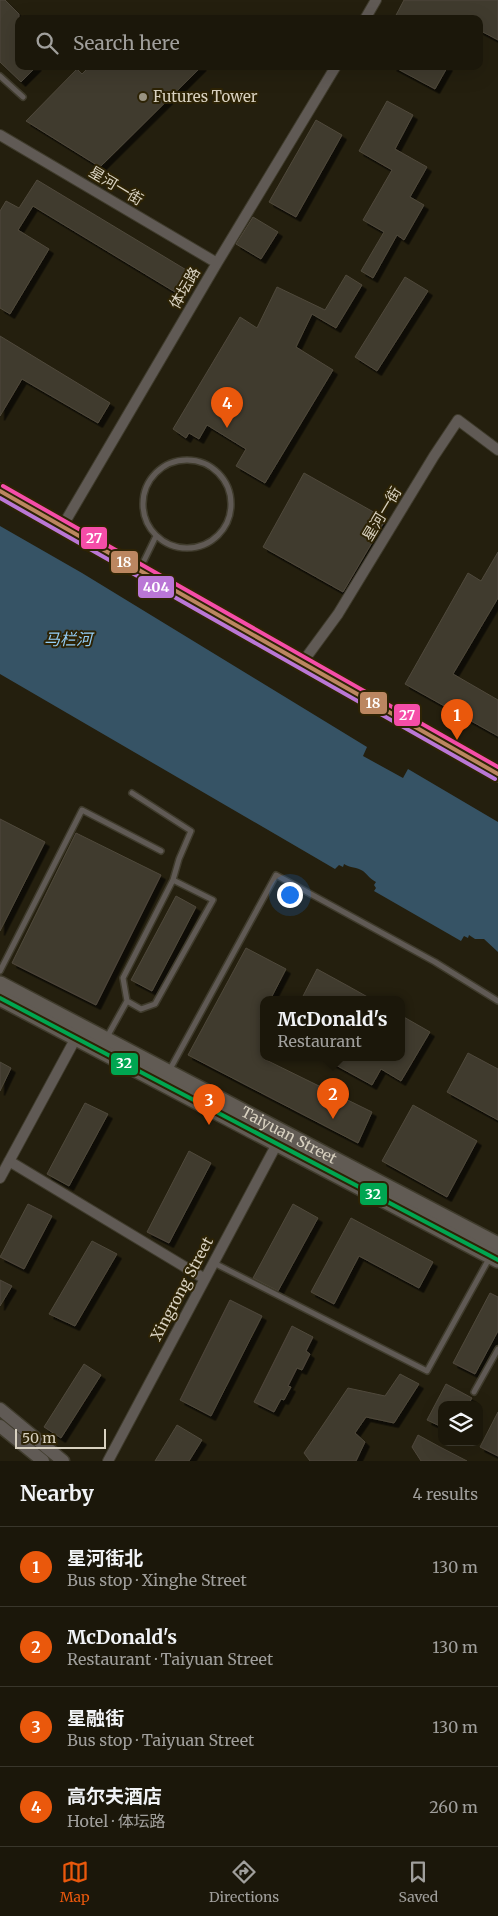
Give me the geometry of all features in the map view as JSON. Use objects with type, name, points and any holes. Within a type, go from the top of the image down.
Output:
[{"type":"main road","points":[[0,491],[498,774]]},
{"type":"main road","name":"Taiyuan Street","points":[[0,984],[102,1045],[496,1253]]},
{"type":"main road","name":"Taiyuan Street","points":[[0,998],[79,1032]]},
{"type":"street","points":[[367,15],[376,0]]},
{"type":"street","name":"体坛路","points":[[62,527],[217,263],[334,70]]},
{"type":"street","name":"星河一街","points":[[0,135],[217,263]]},
{"type":"street","name":"星河一街","points":[[302,663],[338,614],[458,420],[498,450]]},
{"type":"street","points":[[0,1178],[79,1032]]},
{"type":"street","name":"Xingrong Street","points":[[108,1461],[280,1138]]},
{"type":"street","points":[[9,1161],[205,1279]]},
{"type":"street","points":[[0,1409],[63,1461]]},
{"type":"street","points":[[0,1426],[43,1461]]},
{"type":"lane","points":[[0,76],[23,97]]},
{"type":"lane","points":[[186,460],[201,462],[214,468],[224,479],[230,492],[232,506],[229,521],[221,533],[210,543],[196,548],[182,548],[168,544],[156,536],[148,524],[143,510],[144,495],[150,481],[159,470],[172,463],[186,460]]},
{"type":"lane","points":[[140,570],[156,536]]},
{"type":"lane","points":[[102,1045],[127,1001],[123,978],[174,880],[179,860],[191,831],[132,793]]},
{"type":"lane","points":[[0,971],[82,810],[161,851]]},
{"type":"lane","points":[[166,1078],[276,875],[435,962],[498,1001]]},
{"type":"lane","points":[[127,1001],[142,1008],[154,1004],[213,900],[174,880]]},
{"type":"lane","points":[[214,1263],[427,1371],[496,1253]]},
{"type":"lane","points":[[474,1392],[498,1349]]},
{"type":"water","name":"马栏河","points":[[0,526],[82,573],[367,747],[363,756],[403,778],[408,769],[498,822],[498,952],[484,939],[475,939],[469,935],[468,938],[464,936],[461,941],[374,891],[376,882],[363,871],[344,864],[343,867],[339,865],[335,869],[0,674]]},
{"type":"building","points":[[0,0],[5,0],[19,14],[15,15],[15,70],[33,70],[21,82],[0,62]]},
{"type":"building","points":[[404,0],[498,0],[498,40],[483,32],[483,15],[396,15]]},
{"type":"building","points":[[76,70],[82,74],[86,70],[198,70],[100,167],[26,121]]},
{"type":"building","points":[[399,70],[446,70],[435,89]]},
{"type":"building","points":[[387,101],[413,115],[395,149],[427,167],[410,197],[424,205],[404,240],[397,235],[373,278],[361,271],[384,232],[363,220],[392,170],[359,151]]},
{"type":"building","points":[[316,120],[342,135],[296,217],[269,202]]},
{"type":"building","points":[[37,180],[188,271],[175,292],[33,206],[18,230],[49,249],[10,314],[0,308],[0,211],[6,201],[19,208]]},
{"type":"building","points":[[253,217],[278,232],[261,259],[236,244]]},
{"type":"building","points":[[346,275],[362,285],[336,328],[312,314],[296,347],[333,370],[265,483],[236,466],[246,449],[207,425],[199,439],[189,433],[186,438],[173,429],[240,317],[257,328],[277,287],[325,310]]},
{"type":"building","points":[[405,277],[428,291],[377,371],[355,357]]},
{"type":"building","points":[[0,336],[110,403],[98,423],[22,379],[0,416]]},
{"type":"building","points":[[304,473],[386,519],[343,592],[263,547]]},
{"type":"building","points":[[498,552],[498,598],[453,674],[498,700],[498,736],[405,684],[468,573],[481,581]]},
{"type":"building","points":[[0,819],[45,842],[0,931]]},
{"type":"building","points":[[76,833],[161,875],[96,1005],[12,963]]},
{"type":"building","points":[[176,896],[196,907],[152,991],[131,980]]},
{"type":"building","points":[[246,948],[286,969],[272,996],[260,996],[260,1061],[268,1061],[372,1112],[358,1143],[188,1055]]},
{"type":"building","points":[[317,969],[366,996],[303,996]]},
{"type":"building","points":[[405,1018],[430,1032],[401,1081],[381,1069],[372,1085],[328,1061],[405,1061]]},
{"type":"building","points":[[468,1053],[498,1069],[498,1120],[447,1092]]},
{"type":"building","points":[[0,1062],[11,1068],[0,1091]]},
{"type":"building","points":[[85,1103],[108,1114],[69,1186],[47,1174]]},
{"type":"building","points":[[413,1105],[477,1141],[447,1197],[382,1161]]},
{"type":"building","points":[[189,1151],[211,1163],[169,1243],[147,1232]]},
{"type":"building","points":[[28,1204],[52,1216],[24,1269],[0,1257]]},
{"type":"building","points":[[293,1204],[318,1218],[278,1291],[253,1278]]},
{"type":"building","points":[[351,1218],[433,1262],[419,1288],[359,1256],[334,1304],[311,1292]]},
{"type":"building","points":[[92,1241],[117,1254],[75,1326],[49,1314]]},
{"type":"building","points":[[0,1280],[12,1286],[0,1306]]},
{"type":"building","points":[[490,1293],[498,1297],[498,1331],[475,1374],[453,1363]]},
{"type":"building","points":[[230,1300],[262,1316],[211,1416],[180,1400]]},
{"type":"building","points":[[292,1326],[313,1337],[306,1351],[310,1354],[302,1370],[297,1368],[288,1386],[291,1387],[284,1400],[281,1399],[274,1412],[254,1402]]},
{"type":"building","points":[[84,1364],[101,1375],[61,1438],[44,1427]]},
{"type":"building","points":[[400,1374],[419,1384],[394,1423],[366,1417],[355,1433],[365,1442],[356,1461],[310,1461],[304,1453],[348,1388],[385,1396]]},
{"type":"building","points":[[446,1384],[472,1398],[470,1401],[438,1401],[438,1425],[427,1420]]},
{"type":"building","points":[[498,1412],[498,1456],[480,1447],[483,1446],[483,1441]]},
{"type":"building","points":[[177,1425],[202,1440],[189,1461],[155,1461]]},
{"type":"building","points":[[418,1435],[467,1461],[421,1461],[412,1447]]},
{"type":"transit line","name":"27","points":[[3,486],[498,767]]},
{"type":"transit line","name":"18","points":[[0,491],[498,774]]},
{"type":"transit line","name":"404","points":[[0,498],[495,779]]},
{"type":"transit line","name":"32","points":[[0,998],[498,1260]]},
{"type":"place","name":"Futures Tower","points":[[143,97]]},
{"type":"place","name":"高尔夫酒店","points":[[227,428]]},
{"type":"place","name":"星河街北","points":[[457,740]]},
{"type":"place","name":"McDonald's","points":[[333,1119]]},
{"type":"place","name":"星融街","points":[[209,1125]]}]
